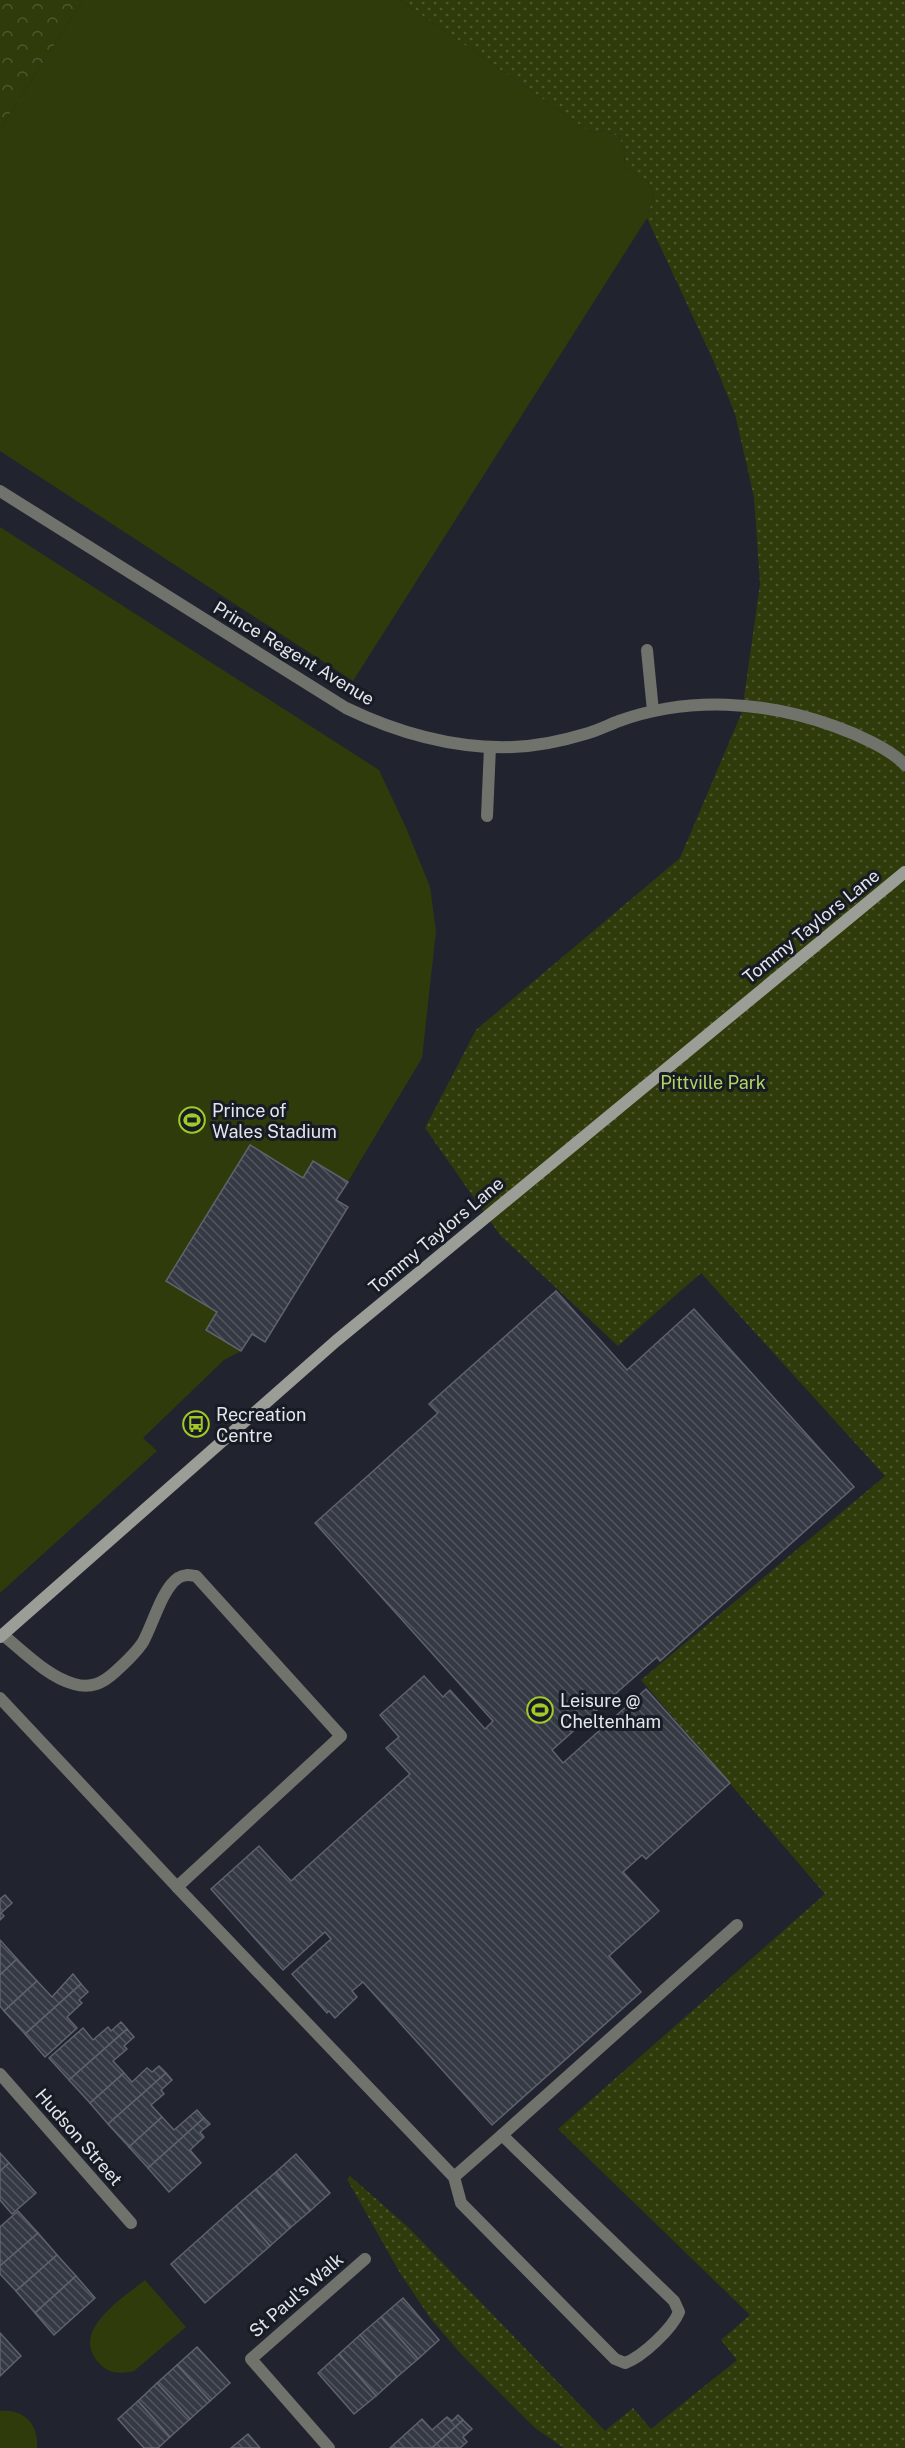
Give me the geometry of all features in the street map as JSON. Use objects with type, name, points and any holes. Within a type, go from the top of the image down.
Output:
[{"type":"street","name":"Prince Regent Avenue","points":[[0,491],[346,708],[410,735],[442,743],[489,747],[551,743],[587,734],[620,720],[654,711],[693,705],[732,704],[772,708],[810,717],[842,729],[888,752],[905,765]]},
{"type":"street","points":[[646,650],[654,711]]},
{"type":"street","points":[[488,816],[489,747]]},
{"type":"street","name":"Tommy Taylors Lane","points":[[1,1636],[336,1341],[905,872]]},
{"type":"street","points":[[1,1636],[51,1673],[73,1684],[92,1686],[109,1677],[142,1643],[170,1586],[179,1577],[196,1576],[341,1736],[177,1887]]},
{"type":"street","points":[[0,1698],[454,2177],[461,2203],[469,2212],[615,2359],[625,2364],[634,2360],[675,2322],[679,2312],[674,2301],[502,2135]]},
{"type":"street","points":[[454,2177],[737,1925]]},
{"type":"street","name":"Hudson Street","points":[[0,2074],[131,2223]]},
{"type":"street","name":"St Paul's Walk","points":[[329,2448],[251,2359],[364,2259]]},
{"type":"green space","points":[[0,0],[83,0],[0,129]]},
{"type":"green space","points":[[83,0],[400,0],[592,133],[604,131],[619,136],[625,151],[624,166],[648,182],[654,195],[647,218],[353,681],[0,451],[0,129]]},
{"type":"green space","name":"Pittville Park","points":[[400,0],[905,0],[905,2448],[564,2448],[535,2428],[461,2354],[431,2319],[400,2273],[347,2179],[350,2176],[409,2228],[605,2431],[633,2408],[651,2429],[737,2360],[721,2340],[750,2315],[558,2129],[825,1894],[641,1680],[885,1476],[701,1273],[618,1346],[500,1235],[425,1128],[476,1030],[680,858],[742,712],[760,584],[754,497],[735,414],[714,362],[647,218],[654,195],[648,182],[624,166],[625,151],[619,136],[604,131],[592,133]]},
{"type":"green space","name":"Prince of Wales Stadium","points":[[0,527],[379,770],[430,887],[436,931],[422,1058],[337,1200],[348,1207],[265,1342],[252,1334],[241,1351],[224,1360],[143,1438],[157,1451],[0,1593]]},
{"type":"green space","points":[[145,2280],[186,2327],[134,2371],[120,2373],[111,2371],[99,2363],[91,2351],[90,2339],[102,2316]]},
{"type":"green space","points":[[0,2411],[16,2412],[28,2420],[35,2432],[37,2448],[0,2448]]},
{"type":"building","name":"Prince of Wales Stadium","points":[[250,1145],[303,1178],[313,1161],[348,1182],[336,1200],[348,1207],[265,1342],[252,1334],[241,1351],[206,1330],[217,1312],[166,1281]]},
{"type":"building","name":"Leisure @ Cheltenham","points":[[556,1291],[627,1370],[694,1309],[854,1487],[660,1661],[657,1657],[552,1750],[563,1763],[646,1689],[730,1783],[646,1859],[642,1855],[623,1872],[659,1911],[609,1956],[641,1992],[492,2125],[363,1982],[352,1991],[357,1997],[335,2018],[329,2011],[327,2013],[292,1974],[331,1939],[325,1932],[283,1970],[211,1889],[259,1846],[291,1881],[410,1774],[386,1748],[399,1737],[380,1715],[424,1676],[443,1697],[450,1690],[485,1729],[493,1721],[315,1523],[438,1413],[429,1404]]},
{"type":"building","points":[[5,1895],[12,1903],[1,1913],[4,1916],[0,1920],[0,1899]]},
{"type":"building","points":[[0,1940],[17,1959],[0,1975]]},
{"type":"building","points":[[17,1959],[37,1981],[4,2011],[0,2006],[0,1975]]},
{"type":"building","points":[[73,1974],[81,1984],[25,2034],[4,2011],[37,1981],[52,1997]]},
{"type":"building","points":[[81,1984],[88,1992],[79,2000],[82,2003],[67,2017],[77,2028],[45,2057],[25,2034]]},
{"type":"building","points":[[121,2022],[127,2029],[69,2080],[49,2058],[83,2028],[93,2040],[108,2027],[111,2031]]},
{"type":"building","points":[[127,2029],[134,2037],[124,2046],[127,2049],[113,2061],[124,2073],[90,2103],[69,2080]]},
{"type":"building","points":[[159,2066],[166,2073],[108,2124],[90,2103],[124,2073],[132,2082],[147,2068],[152,2072]]},
{"type":"building","points":[[166,2073],[172,2080],[161,2090],[164,2094],[151,2105],[162,2117],[129,2147],[108,2124]]},
{"type":"building","points":[[197,2110],[204,2118],[148,2168],[129,2147],[162,2117],[174,2130]]},
{"type":"building","points":[[204,2118],[210,2124],[200,2132],[204,2137],[190,2150],[201,2163],[169,2192],[148,2168]]},
{"type":"building","points":[[0,2153],[9,2163],[0,2171]]},
{"type":"building","points":[[296,2154],[330,2193],[310,2211],[276,2172]]},
{"type":"building","points":[[9,2163],[36,2193],[12,2214],[0,2200],[0,2171]]},
{"type":"building","points":[[276,2172],[310,2211],[290,2228],[256,2189]]},
{"type":"building","points":[[256,2189],[290,2228],[270,2246],[236,2206]]},
{"type":"building","points":[[236,2206],[270,2246],[205,2303],[171,2264]]},
{"type":"building","points":[[18,2211],[38,2233],[0,2266],[0,2227]]},
{"type":"building","points":[[38,2233],[57,2255],[16,2291],[0,2274],[0,2266]]},
{"type":"building","points":[[57,2255],[76,2276],[35,2313],[16,2291]]},
{"type":"building","points":[[76,2276],[95,2298],[54,2335],[35,2313]]},
{"type":"building","points":[[403,2298],[439,2340],[418,2359],[381,2317]]},
{"type":"building","points":[[381,2317],[418,2359],[397,2377],[360,2335]]},
{"type":"building","points":[[0,2333],[21,2356],[0,2376]]},
{"type":"building","points":[[360,2335],[397,2377],[376,2396],[339,2354]]},
{"type":"building","points":[[197,2347],[230,2383],[210,2401],[177,2365]]},
{"type":"building","points":[[339,2354],[376,2396],[354,2414],[318,2373]]},
{"type":"building","points":[[177,2365],[210,2401],[190,2419],[157,2383]]},
{"type":"building","points":[[157,2383],[190,2419],[170,2437],[138,2401]]},
{"type":"building","points":[[138,2401],[170,2437],[158,2448],[144,2448],[118,2419]]},
{"type":"building","points":[[458,2415],[463,2420],[432,2448],[390,2448],[422,2419],[432,2430],[447,2417],[452,2421]]},
{"type":"building","points":[[463,2420],[472,2429],[463,2437],[467,2442],[460,2448],[432,2448]]},
{"type":"building","points":[[248,2434],[260,2448],[231,2448]]},
{"type":"place","name":"Prince of Wales Stadium","points":[[192,1120]]},
{"type":"place","name":"Recreation Centre","points":[[196,1424]]},
{"type":"place","name":"Leisure @ Cheltenham","points":[[540,1710]]}]
